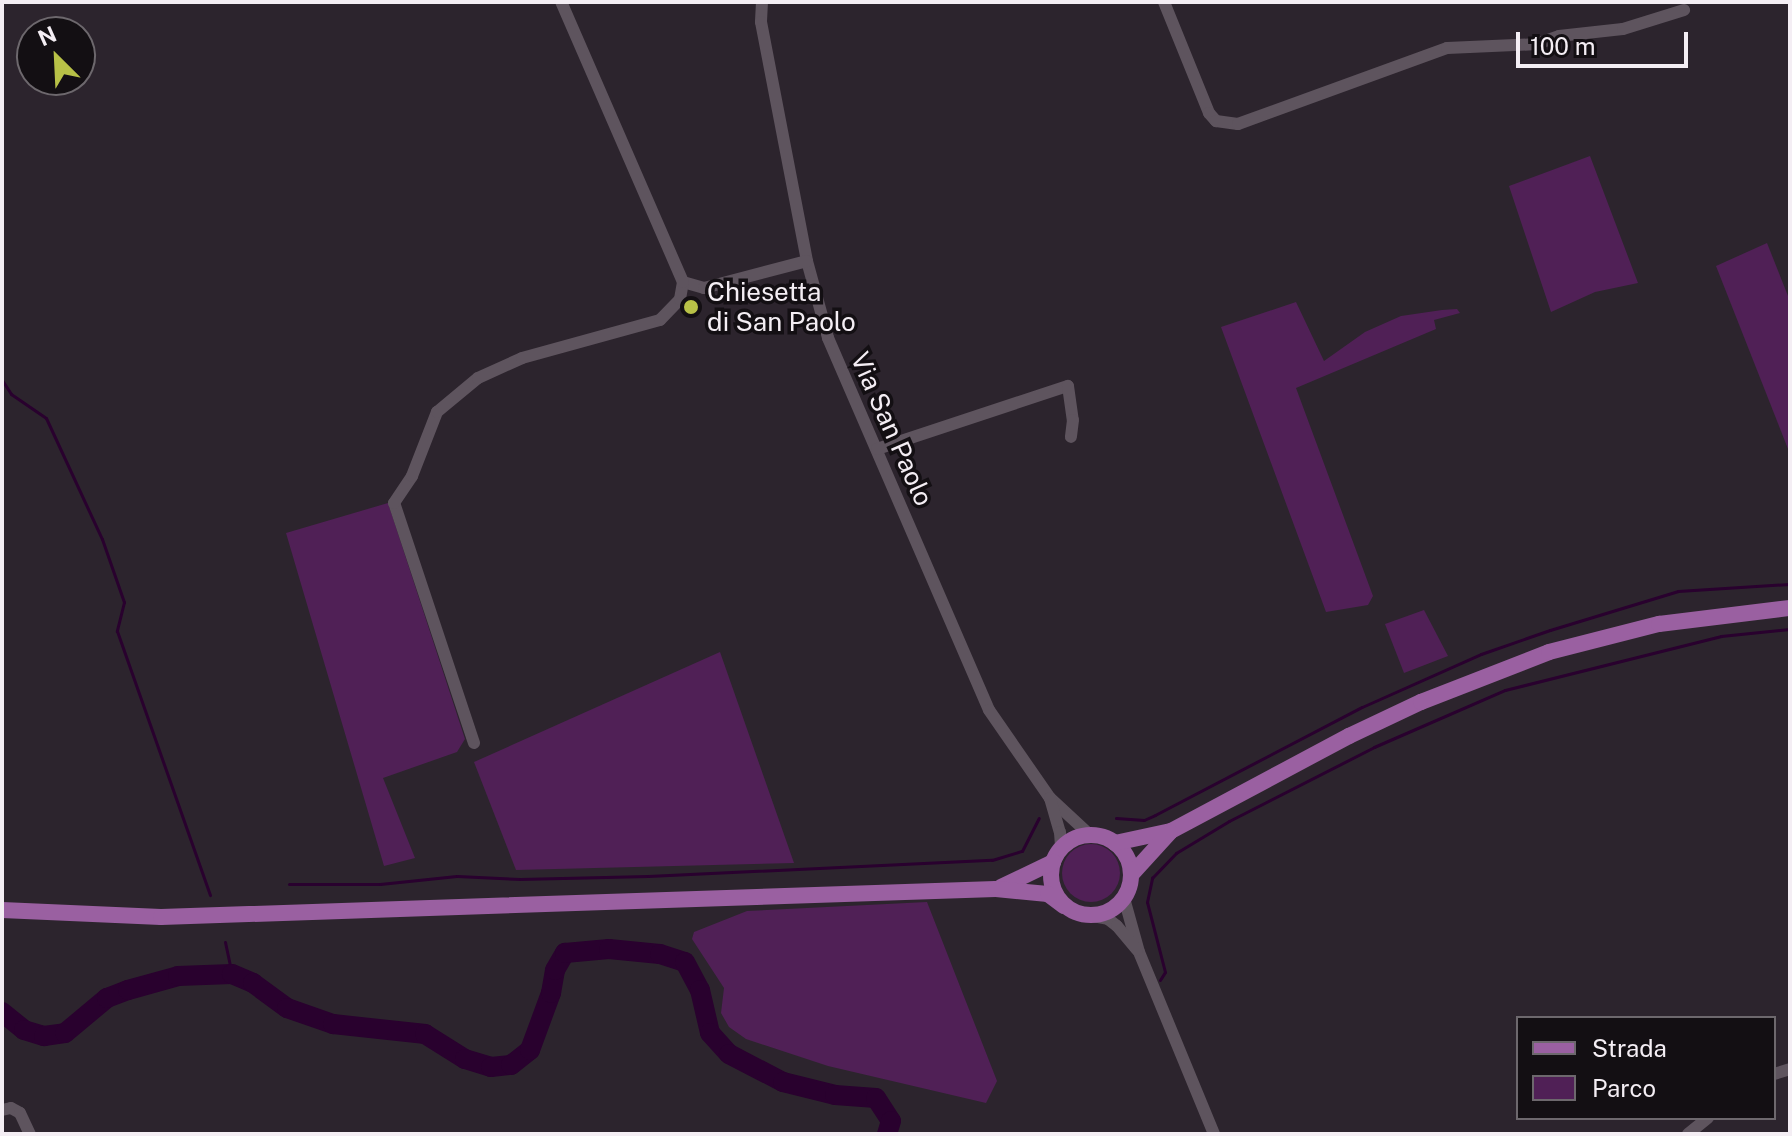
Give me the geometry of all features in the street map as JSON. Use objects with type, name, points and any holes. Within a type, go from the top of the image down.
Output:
[{"type":"main road","points":[[996,889],[1057,855],[1079,837],[1090,835],[1115,843],[1171,831],[1349,736],[1434,697],[1549,652],[1659,624],[1790,608]]},
{"type":"main road","points":[[2,910],[161,917],[996,889],[1048,894],[1064,906],[1093,916],[1116,907],[1124,898],[1131,875],[1171,831]]},
{"type":"main road","points":[[1115,843],[1123,852],[1131,875]]},
{"type":"main road","points":[[1057,855],[1051,886],[1064,906]]},
{"type":"street","points":[[474,743],[394,503],[412,476],[437,412],[478,378],[522,358],[660,320],[680,299],[683,282],[561,2]]},
{"type":"street","name":"Via San Paolo","points":[[762,2],[761,22],[807,261],[828,338],[989,710],[1005,738],[1050,798],[1090,835]]},
{"type":"street","points":[[1164,2],[1209,113],[1216,121],[1238,124],[1447,48],[1537,44],[1559,36],[1623,29],[1684,10]]},
{"type":"street","points":[[683,282],[704,288],[807,261]]},
{"type":"street","points":[[877,449],[1068,386],[1073,420],[1071,437]]},
{"type":"street","name":"Via San Paolo","points":[[1050,798],[1060,832],[1057,855]]},
{"type":"street","points":[[1124,898],[1139,952],[1214,1134]]},
{"type":"street","points":[[1093,916],[1108,919],[1117,926],[1139,952]]},
{"type":"street","points":[[2,1110],[11,1108],[20,1113],[30,1134]]},
{"type":"street","points":[[1688,1134],[1706,1120]]},
{"type":"green space","points":[[1590,156],[1638,283],[1595,292],[1551,312],[1509,186]]},
{"type":"green space","points":[[1767,243],[1790,301],[1790,454],[1716,266]]},
{"type":"green space","points":[[1296,302],[1324,361],[1365,332],[1401,316],[1457,309],[1460,313],[1434,320],[1436,329],[1296,388],[1373,596],[1368,605],[1326,612],[1221,327]]},
{"type":"green space","points":[[388,503],[465,739],[457,752],[383,778],[415,858],[384,866],[286,533]]},
{"type":"green space","points":[[1424,610],[1448,656],[1404,673],[1385,624]]},
{"type":"green space","points":[[720,652],[794,863],[516,870],[474,762]]},
{"type":"green space","points":[[1091,844],[1112,852],[1120,873],[1112,894],[1091,902],[1070,894],[1062,873],[1070,852]]},
{"type":"green space","points":[[927,902],[997,1081],[986,1103],[828,1066],[746,1039],[729,1027],[721,1013],[724,988],[692,939],[694,932],[747,911]]},
{"type":"waterway","points":[[2,380],[11,394],[46,418],[102,539],[124,602],[117,631],[210,895]]},
{"type":"waterway","points":[[1116,818],[1144,820],[1362,707],[1481,654],[1550,630],[1678,591],[1790,584]]},
{"type":"waterway","points":[[1160,980],[1165,972],[1147,902],[1152,878],[1176,853],[1229,821],[1374,747],[1505,690],[1721,636],[1790,629]]},
{"type":"waterway","points":[[289,884],[380,884],[457,876],[520,879],[648,876],[992,860],[1022,851],[1039,818]]},
{"type":"waterway","points":[[225,942],[232,974]]},
{"type":"waterway","points":[[2,1012],[24,1030],[44,1036],[65,1033],[107,998],[128,990],[178,976],[232,974],[253,983],[287,1008],[333,1024],[425,1034],[465,1059],[491,1067],[511,1065],[530,1050],[551,993],[555,970],[565,953],[609,949],[660,954],[685,962],[700,990],[710,1033],[729,1054],[783,1082],[835,1095],[876,1098],[891,1121],[887,1134]]},
{"type":"place","name":"Chiesetta di San Paolo","points":[[691,307]]}]
